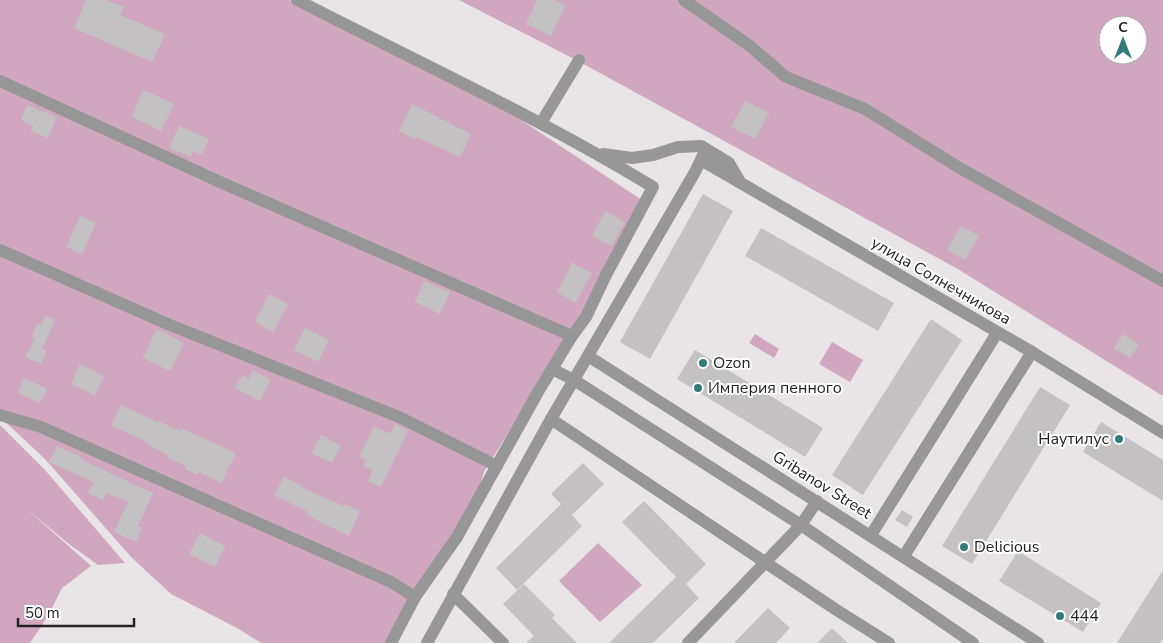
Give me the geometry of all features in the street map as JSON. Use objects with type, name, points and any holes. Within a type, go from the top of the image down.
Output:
[{"type":"street","points":[[297,0],[596,152],[653,187],[586,317],[552,369],[457,537],[415,597],[391,643]]},
{"type":"street","points":[[684,0],[750,46],[786,77],[865,109],[958,167],[1163,281]]},
{"type":"street","points":[[540,123],[579,60]]},
{"type":"street","points":[[0,82],[220,182],[572,336]]},
{"type":"street","points":[[427,643],[551,419],[704,154],[701,146],[678,147],[653,155],[632,158],[596,152]]},
{"type":"street","name":"улица Солнечникова","points":[[704,154],[740,182],[1032,352],[1163,433]]},
{"type":"street","points":[[0,250],[170,325],[399,417],[497,466]]},
{"type":"street","points":[[871,535],[997,333]]},
{"type":"street","points":[[904,556],[1032,352]]},
{"type":"street","name":"Gribanov Street","points":[[588,356],[1038,643]]},
{"type":"street","points":[[552,369],[574,380],[801,525],[973,643]]},
{"type":"street","points":[[0,415],[41,427],[391,582],[415,597]]},
{"type":"street","points":[[551,419],[889,643]]},
{"type":"street","points":[[688,643],[801,525],[817,501]]},
{"type":"street","points":[[453,594],[503,643]]},
{"type":"shaded area","points":[[0,0],[289,0],[506,110],[642,200],[581,315],[484,472],[475,502],[390,643],[261,643],[237,628],[171,594],[131,557],[45,459],[0,417]]},
{"type":"shaded area","points":[[459,0],[1163,0],[1163,396],[956,268],[578,61]]},
{"type":"shaded area","points":[[755,334],[779,349],[774,358],[749,343]]},
{"type":"shaded area","points":[[832,342],[863,360],[850,382],[819,364]]},
{"type":"shaded area","points":[[0,425],[45,470],[125,563],[98,565],[28,510],[91,566],[62,588],[48,616],[30,643],[0,643]]},
{"type":"shaded area","points":[[598,543],[642,585],[600,622],[559,581]]},
{"type":"building","points":[[86,0],[106,0],[124,7],[120,15],[165,34],[152,62],[74,28]]},
{"type":"building","points":[[537,0],[554,0],[566,5],[551,36],[526,24]]},
{"type":"building","points":[[143,90],[174,104],[161,131],[132,117]]},
{"type":"building","points":[[745,101],[769,113],[755,139],[731,127]]},
{"type":"building","points":[[412,104],[471,134],[460,157],[399,131]]},
{"type":"building","points":[[27,105],[57,117],[48,138],[31,131],[33,126],[21,120]]},
{"type":"building","points":[[179,126],[209,139],[202,155],[193,151],[191,157],[169,148]]},
{"type":"building","points":[[703,194],[733,211],[650,359],[620,342]]},
{"type":"building","points":[[605,211],[625,222],[611,246],[592,236]]},
{"type":"building","points":[[80,216],[96,223],[82,254],[66,247]]},
{"type":"building","points":[[961,226],[979,236],[965,260],[947,250]]},
{"type":"building","points":[[761,228],[894,303],[878,331],[745,256]]},
{"type":"building","points":[[572,263],[592,273],[575,303],[557,292]]},
{"type":"building","points":[[424,281],[450,292],[440,314],[415,302]]},
{"type":"building","points":[[269,294],[288,304],[273,332],[255,322]]},
{"type":"building","points":[[46,316],[55,320],[42,349],[47,351],[41,364],[25,357],[35,338],[32,337],[38,323],[41,325]]},
{"type":"building","points":[[931,319],[962,340],[863,495],[832,475]]},
{"type":"building","points":[[305,328],[329,340],[318,362],[294,350]]},
{"type":"building","points":[[157,329],[184,343],[170,371],[143,358]]},
{"type":"building","points":[[1123,334],[1139,344],[1130,358],[1114,348]]},
{"type":"building","points":[[695,350],[823,428],[805,457],[677,379]]},
{"type":"building","points":[[80,364],[104,376],[95,395],[71,384]]},
{"type":"building","points":[[253,370],[271,380],[260,401],[235,388],[242,375],[249,379]]},
{"type":"building","points":[[24,378],[47,389],[40,403],[18,393]]},
{"type":"building","points":[[1040,387],[1070,405],[972,564],[942,546]]},
{"type":"building","points":[[121,405],[180,431],[181,428],[236,453],[221,483],[199,472],[198,475],[185,469],[186,466],[167,457],[168,455],[146,444],[147,442],[111,425]]},
{"type":"building","points":[[1101,422],[1163,460],[1163,501],[1083,452]]},
{"type":"building","points":[[395,424],[408,431],[381,487],[368,481],[373,470],[363,466],[366,460],[359,457],[374,426],[390,434]]},
{"type":"building","points":[[321,435],[341,446],[332,463],[312,453]]},
{"type":"building","points":[[57,446],[83,458],[82,460],[153,493],[138,526],[142,528],[136,542],[114,532],[128,502],[106,493],[103,500],[88,493],[94,482],[49,462]]},
{"type":"building","points":[[583,463],[604,484],[572,515],[582,526],[517,590],[496,568],[561,504],[551,494]]},
{"type":"building","points":[[284,477],[343,506],[344,504],[360,511],[349,536],[306,515],[308,512],[274,495]]},
{"type":"building","points":[[644,501],[706,564],[686,584],[699,598],[653,643],[609,643],[676,577],[622,522]]},
{"type":"building","points":[[902,510],[913,517],[907,527],[895,520]]},
{"type":"building","points":[[200,533],[225,546],[215,567],[189,554]]},
{"type":"building","points":[[1018,551],[1101,603],[1083,632],[999,581]]},
{"type":"building","points":[[1163,570],[1163,638],[1160,643],[1117,643]]},
{"type":"building","points":[[524,584],[555,615],[552,618],[577,643],[526,643],[534,636],[503,604]]},
{"type":"building","points":[[768,608],[790,628],[776,643],[734,643]]},
{"type":"building","points":[[832,628],[848,643],[817,643]]},
{"type":"place","name":"Ozon","points":[[703,363]]},
{"type":"place","name":"Империя пенного","points":[[698,388]]},
{"type":"place","name":"Наутилус","points":[[1119,439]]},
{"type":"place","name":"Delicious","points":[[964,547]]},
{"type":"place","name":"444","points":[[1060,616]]}]
